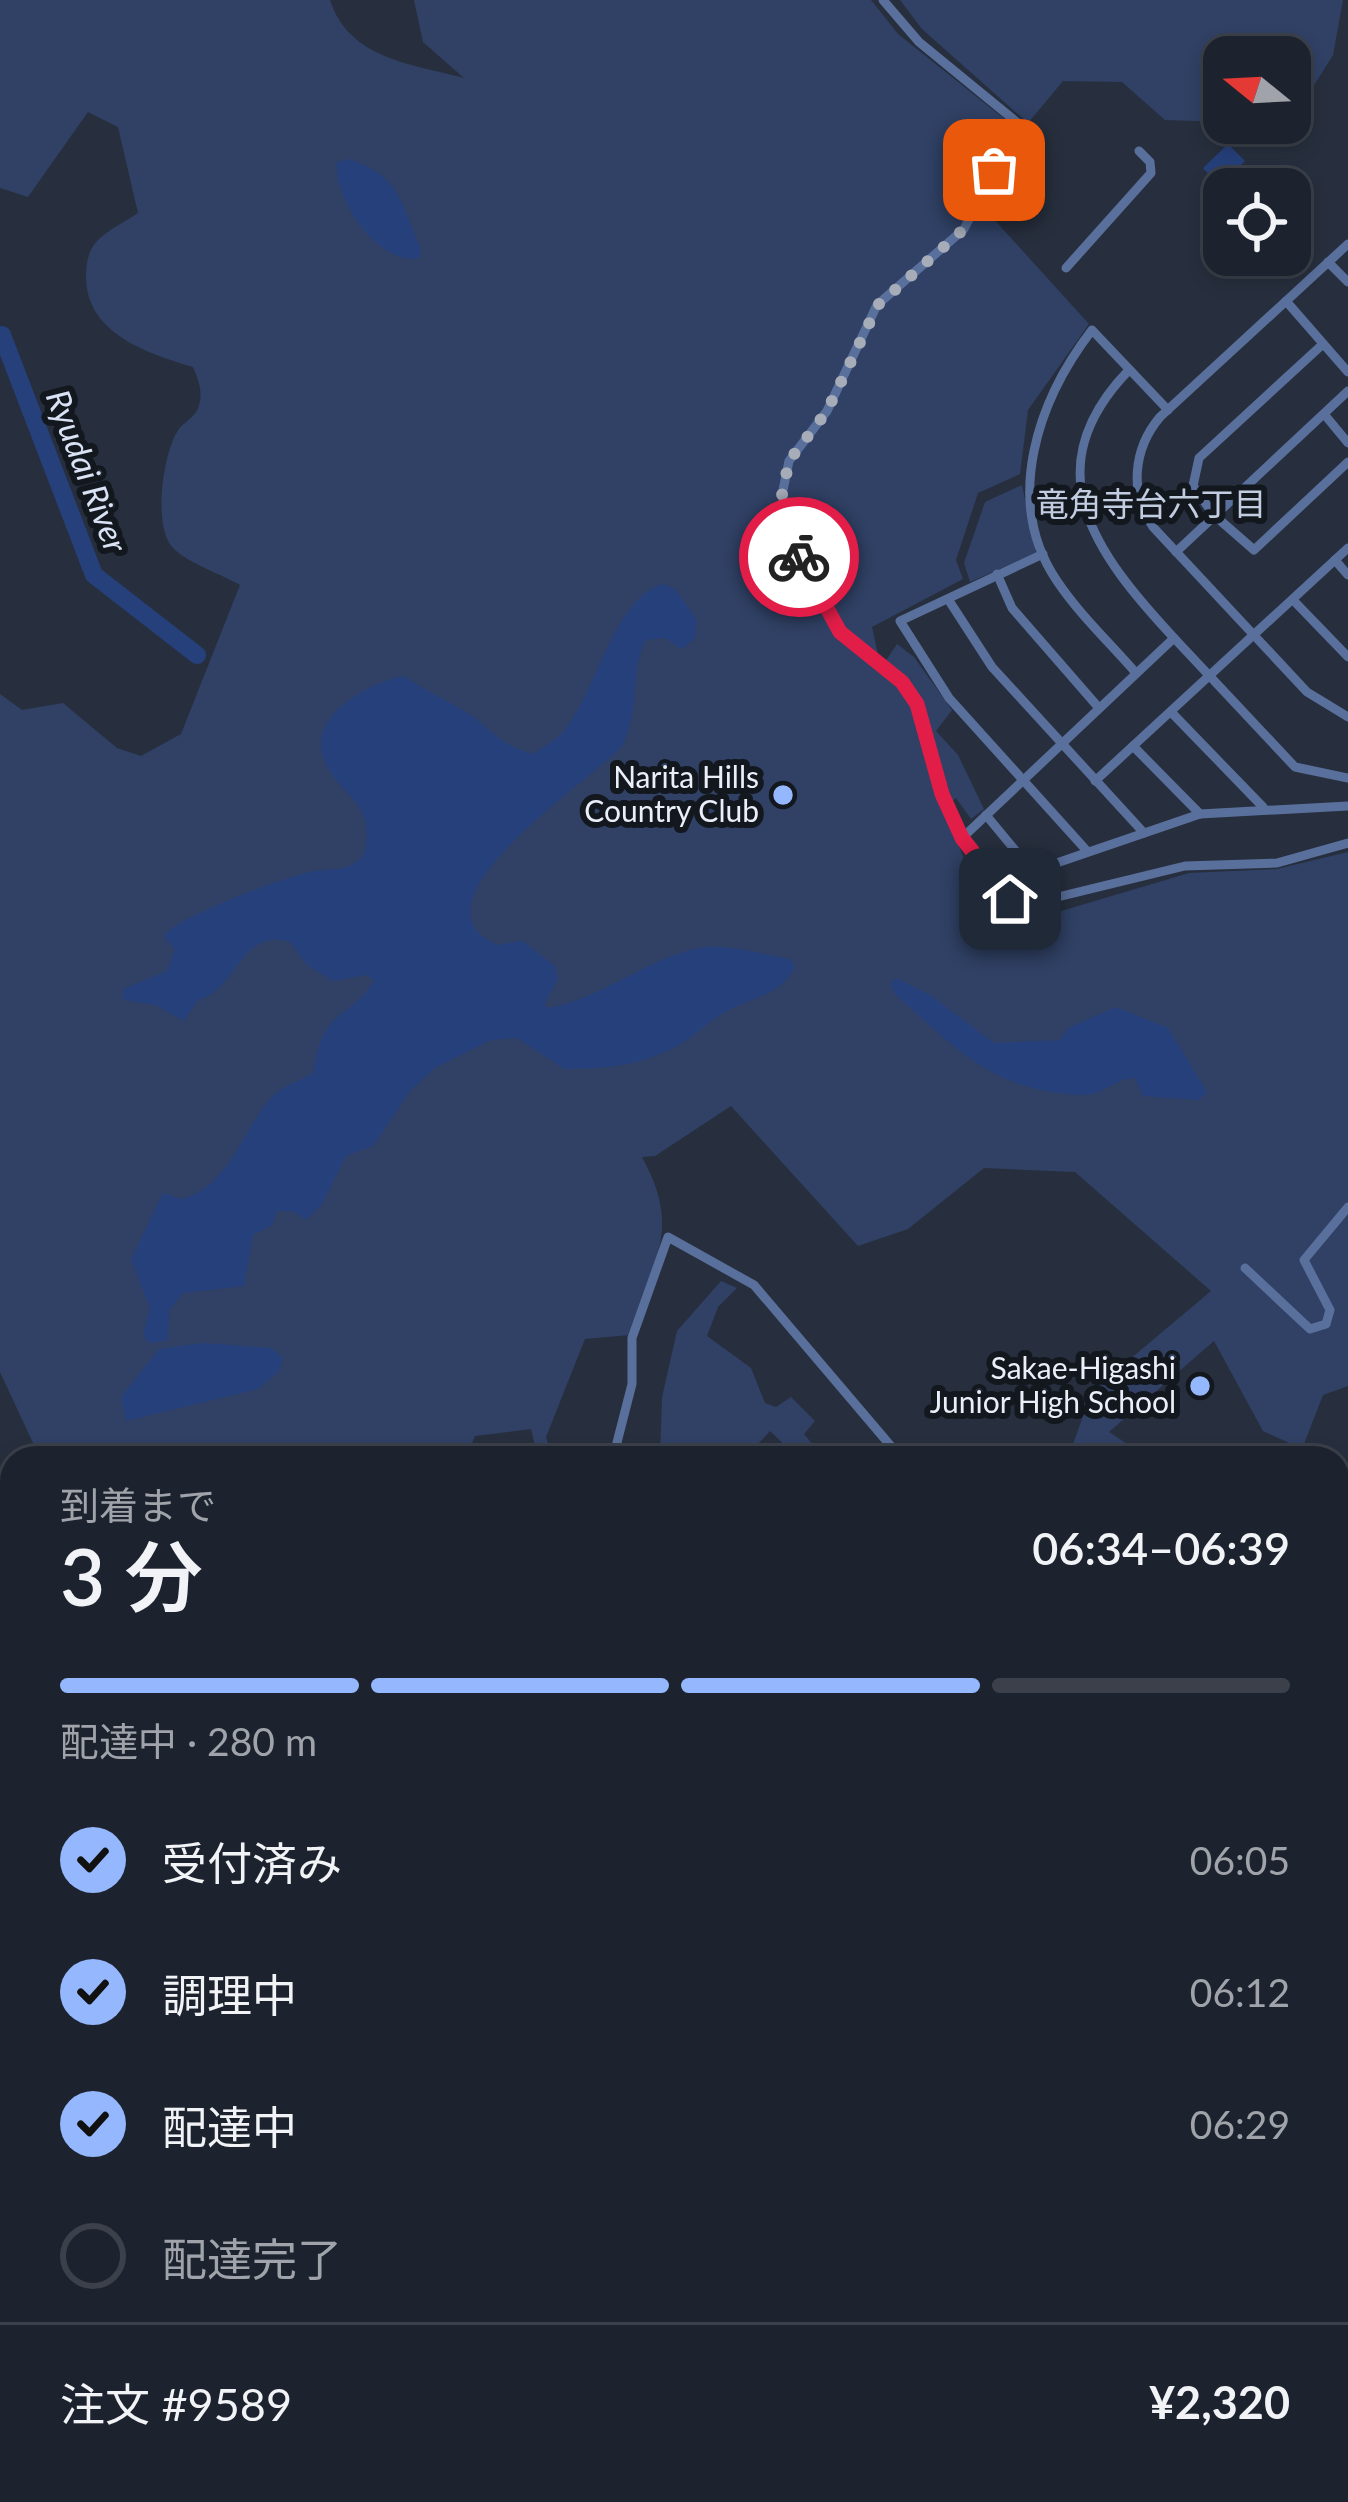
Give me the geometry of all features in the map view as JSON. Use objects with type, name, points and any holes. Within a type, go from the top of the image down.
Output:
[{"type":"street","points":[[883,0],[919,42],[1019,124],[964,229],[878,305],[827,411],[789,461],[782,495],[793,543],[840,632],[902,682],[917,704],[942,794],[962,838],[1010,899],[1033,903],[1185,866],[1277,863],[1348,843]]},
{"type":"street","points":[[1066,268],[1076,250],[1151,172],[1139,151]]},
{"type":"street","points":[[1348,244],[1168,410],[1146,436],[1136,477],[1146,517],[1176,552],[1306,692],[1348,717]]},
{"type":"street","points":[[1328,262],[1348,283]]},
{"type":"street","points":[[1286,301],[1348,372]]},
{"type":"street","points":[[1136,673],[1057,581],[1043,554],[1032,502],[1035,439],[1061,370],[1092,330],[1168,410]]},
{"type":"street","points":[[1323,344],[1199,458],[1193,486],[1214,515],[1254,550],[1348,462]]},
{"type":"street","points":[[1129,370],[1090,421],[1079,463],[1081,496],[1096,544],[1118,578],[1295,767],[1348,778]]},
{"type":"street","points":[[1176,552],[1348,391]]},
{"type":"street","points":[[1324,414],[1348,443]]},
{"type":"street","points":[[1032,502],[1081,496]]},
{"type":"street","points":[[1095,781],[1348,548]]},
{"type":"street","points":[[1043,554],[899,621],[926,669],[1087,851]]},
{"type":"street","points":[[1335,560],[1348,575]]},
{"type":"street","points":[[997,574],[1012,608],[1099,708]]},
{"type":"street","points":[[948,599],[992,667],[1144,833]]},
{"type":"street","points":[[1293,600],[1348,657]]},
{"type":"street","points":[[962,838],[1174,638]]},
{"type":"street","points":[[1172,712],[1263,808]]},
{"type":"street","points":[[1133,746],[1200,814]]},
{"type":"street","points":[[986,815],[1029,867],[1042,868],[1200,814],[1348,806]]},
{"type":"street","points":[[1245,1268],[1310,1329],[1327,1324],[1330,1310],[1304,1260],[1348,1207]]},
{"type":"street","points":[[616,1446],[632,1384],[632,1338],[668,1237],[754,1285],[891,1446]]},
{"type":"shaded area","name":"Narita Hills Country Club","points":[[0,0],[330,0],[339,20],[367,47],[404,63],[464,78],[423,42],[414,0],[871,0],[898,34],[1012,125],[971,194],[1089,324],[1028,410],[1020,474],[978,493],[956,560],[963,579],[872,627],[881,668],[897,644],[914,657],[952,710],[936,731],[958,755],[984,809],[971,819],[956,798],[945,808],[967,867],[992,895],[982,908],[982,921],[1031,920],[1189,873],[1277,869],[1348,852],[1348,1386],[1323,1395],[1303,1446],[1263,1431],[1214,1341],[1109,1432],[1131,1446],[1072,1446],[1092,1391],[1211,1291],[1075,1172],[984,1168],[908,1229],[858,1246],[731,1106],[655,1156],[642,1157],[661,1206],[660,1246],[654,1266],[630,1335],[585,1339],[546,1437],[549,1446],[535,1446],[531,1429],[475,1436],[471,1446],[34,1446],[0,1372],[0,694],[22,710],[63,703],[117,748],[141,756],[181,734],[240,585],[174,549],[163,526],[162,492],[172,443],[200,401],[193,367],[122,337],[107,326],[88,295],[86,270],[92,247],[138,213],[118,127],[88,112],[28,197],[0,188]]},
{"type":"shaded area","points":[[900,0],[1343,0],[1333,55],[1311,90],[1311,36],[1203,36],[1203,121],[1165,120],[1122,82],[1063,81],[1028,123],[922,29]]},
{"type":"shaded area","points":[[1228,144],[1245,161],[1238,168],[1203,168]]},
{"type":"shaded area","points":[[349,159],[390,183],[421,249],[419,258],[389,252],[362,227],[342,194],[338,177],[337,162]]},
{"type":"shaded area","points":[[1022,485],[1036,553],[970,582],[964,563],[985,502]]},
{"type":"shaded area","points":[[663,584],[675,589],[697,620],[695,638],[682,649],[665,638],[646,640],[623,745],[512,842],[486,873],[472,901],[474,926],[498,945],[522,941],[555,966],[558,979],[544,1005],[549,1008],[590,995],[669,957],[707,947],[790,959],[795,967],[789,977],[681,1044],[639,1061],[564,1069],[517,1038],[491,1040],[435,1068],[410,1091],[373,1146],[346,1156],[322,1204],[306,1220],[293,1211],[277,1211],[272,1225],[253,1235],[244,1286],[183,1293],[169,1310],[168,1340],[149,1343],[143,1335],[150,1308],[131,1259],[163,1193],[181,1199],[210,1184],[271,1098],[313,1073],[323,1035],[374,981],[367,975],[333,981],[307,965],[290,942],[274,940],[250,951],[222,985],[198,1000],[184,1021],[155,1005],[123,1000],[123,989],[167,971],[175,950],[164,936],[188,919],[310,872],[344,868],[363,856],[366,822],[329,769],[321,740],[334,713],[347,702],[403,676],[471,715],[501,740],[533,754],[561,734],[576,713],[631,607]]},
{"type":"shaded area","points":[[896,978],[930,995],[994,1043],[1060,1040],[1068,1028],[1116,1007],[1168,1028],[1207,1092],[1199,1100],[1143,1096],[1135,1078],[1083,1095],[1025,1086],[978,1064],[938,1033],[895,994],[890,984]]},
{"type":"shaded area","points":[[721,1281],[737,1288],[718,1307],[707,1336],[751,1368],[765,1403],[776,1407],[791,1397],[815,1421],[804,1434],[814,1446],[786,1446],[770,1431],[756,1446],[660,1446],[662,1397],[677,1331]]},
{"type":"shaded area","points":[[203,1343],[271,1348],[283,1358],[279,1371],[258,1389],[126,1421],[121,1397],[159,1349]]},
{"type":"waterway","name":"Ryudai River","points":[[2,335],[94,575],[197,655]]},
{"type":"way so far","points":[[799,557],[788,531],[782,495],[789,461],[827,411],[853,347],[878,305],[964,229],[994,170]]},
{"type":"place","name":"Narita Hills Country Club","points":[[783,795]]},
{"type":"place","name":"Sakae-Higashi Junior High School","points":[[1200,1386]]},
{"type":"district","name":"竜角寺台六丁目","points":[[1151,504]]},
{"type":"route","points":[[799,557],[840,632],[902,682],[917,704],[942,794],[970,855],[1010,899]]}]
